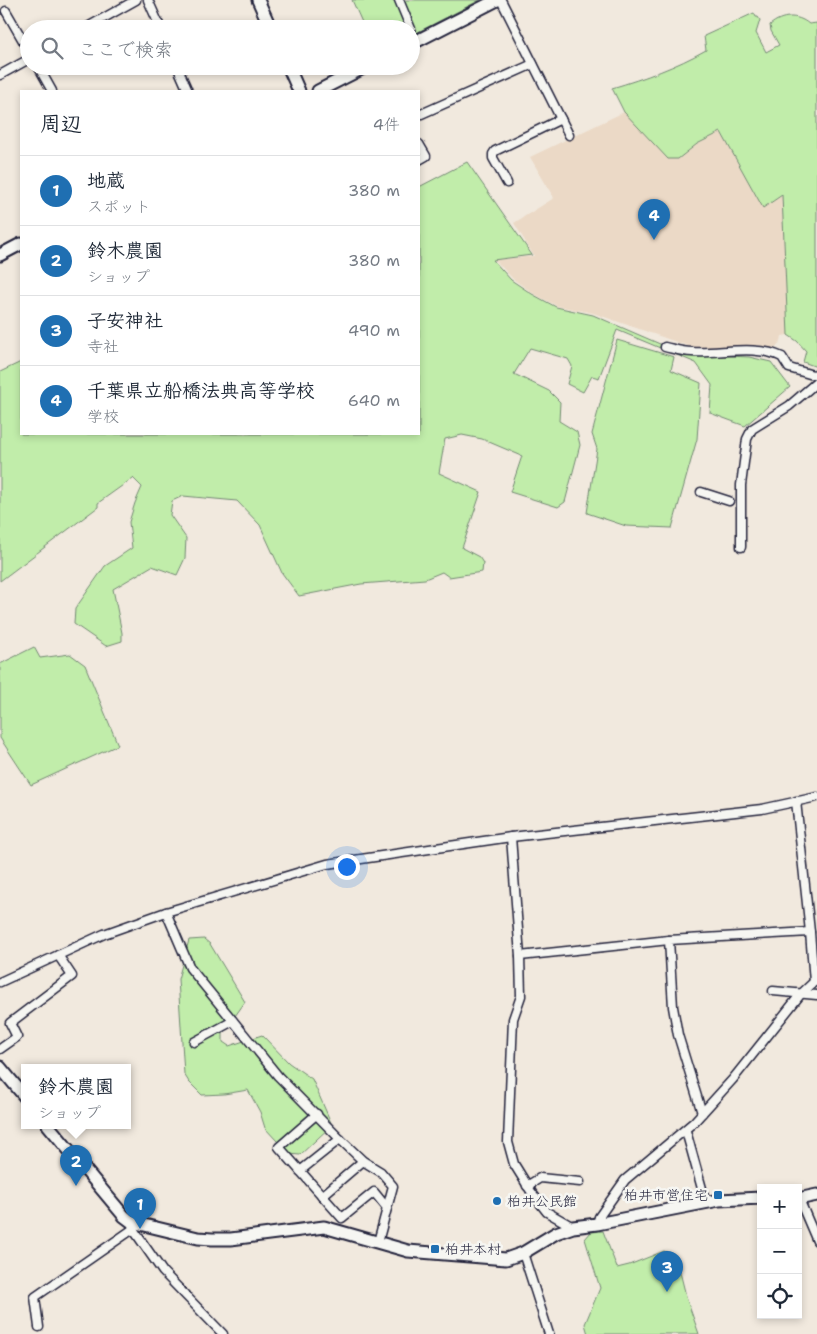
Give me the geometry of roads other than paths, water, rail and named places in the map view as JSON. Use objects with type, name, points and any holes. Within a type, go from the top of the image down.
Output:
[{"type":"street","points":[[100,20],[136,0]]},
{"type":"street","points":[[148,0],[157,20]]},
{"type":"street","points":[[258,0],[267,20]]},
{"type":"street","points":[[399,0],[407,20]]},
{"type":"street","points":[[420,40],[496,0]]},
{"type":"street","points":[[500,0],[569,136]]},
{"type":"street","points":[[6,11],[20,35]]},
{"type":"street","points":[[0,76],[20,64]]},
{"type":"street","points":[[420,115],[533,64]]},
{"type":"street","points":[[43,75],[51,90]]},
{"type":"street","points":[[181,75],[188,90]]},
{"type":"street","points":[[292,75],[300,90]]},
{"type":"street","points":[[320,90],[350,75]]},
{"type":"street","points":[[507,183],[493,158],[495,151],[561,119]]},
{"type":"street","points":[[420,146],[426,156],[420,159]]},
{"type":"street","points":[[0,255],[20,245]]},
{"type":"street","points":[[665,347],[692,352],[718,350],[759,351],[782,357],[789,368],[813,375],[817,374]]},
{"type":"street","points":[[741,547],[741,485],[747,439],[752,429],[789,406],[817,382]]},
{"type":"street","points":[[701,492],[729,501]]},
{"type":"street","points":[[0,982],[104,934],[166,912],[327,864],[511,837],[762,809],[817,797]]},
{"type":"street","points":[[597,1224],[599,1218],[625,1180],[686,1131],[733,1079],[800,995],[815,980],[796,801]]},
{"type":"street","points":[[511,837],[520,956],[521,996],[514,1019],[508,1142],[514,1164],[527,1186],[547,1212],[572,1227]]},
{"type":"street","points":[[166,912],[190,968],[278,1076],[340,1139],[363,1161],[381,1172],[393,1186],[378,1242]]},
{"type":"street","points":[[520,956],[669,940],[810,932]]},
{"type":"street","points":[[669,940],[673,1007],[678,1035],[702,1114]]},
{"type":"street","points":[[0,1049],[17,1037],[10,1022],[72,976],[58,955]]},
{"type":"street","points":[[773,991],[800,995],[817,995]]},
{"type":"street","points":[[194,1042],[233,1021]]},
{"type":"street","points":[[0,1067],[21,1092]]},
{"type":"street","points":[[317,1114],[279,1147],[342,1218],[374,1192],[386,1208]]},
{"type":"street","points":[[51,1129],[132,1225],[163,1272],[222,1334]]},
{"type":"street","points":[[686,1131],[706,1203]]},
{"type":"street","points":[[300,1171],[340,1139]]},
{"type":"street","points":[[322,1196],[363,1161]]},
{"type":"street","points":[[527,1186],[540,1178],[580,1182]]},
{"type":"street","points":[[802,1198],[817,1195]]},
{"type":"street","points":[[39,1327],[36,1297],[132,1225],[212,1239],[231,1239],[324,1227],[408,1251],[506,1259],[523,1253],[556,1233],[572,1227],[737,1198],[757,1198]]},
{"type":"street","points":[[802,1206],[817,1241]]},
{"type":"street","points":[[523,1253],[549,1334]]},
{"type":"place","name":"千葉県立船橋法典高等学校","points":[[654,240]]},
{"type":"place","name":"鈴木農園","points":[[76,1186]]},
{"type":"place","name":"柏井市営住宅","points":[[718,1195]]},
{"type":"place","name":"柏井公民館","points":[[497,1201]]},
{"type":"place","name":"地蔵","points":[[140,1229]]},
{"type":"place","name":"柏井本村","points":[[435,1249]]},
{"type":"place","name":"子安神社","points":[[667,1292]]}]
